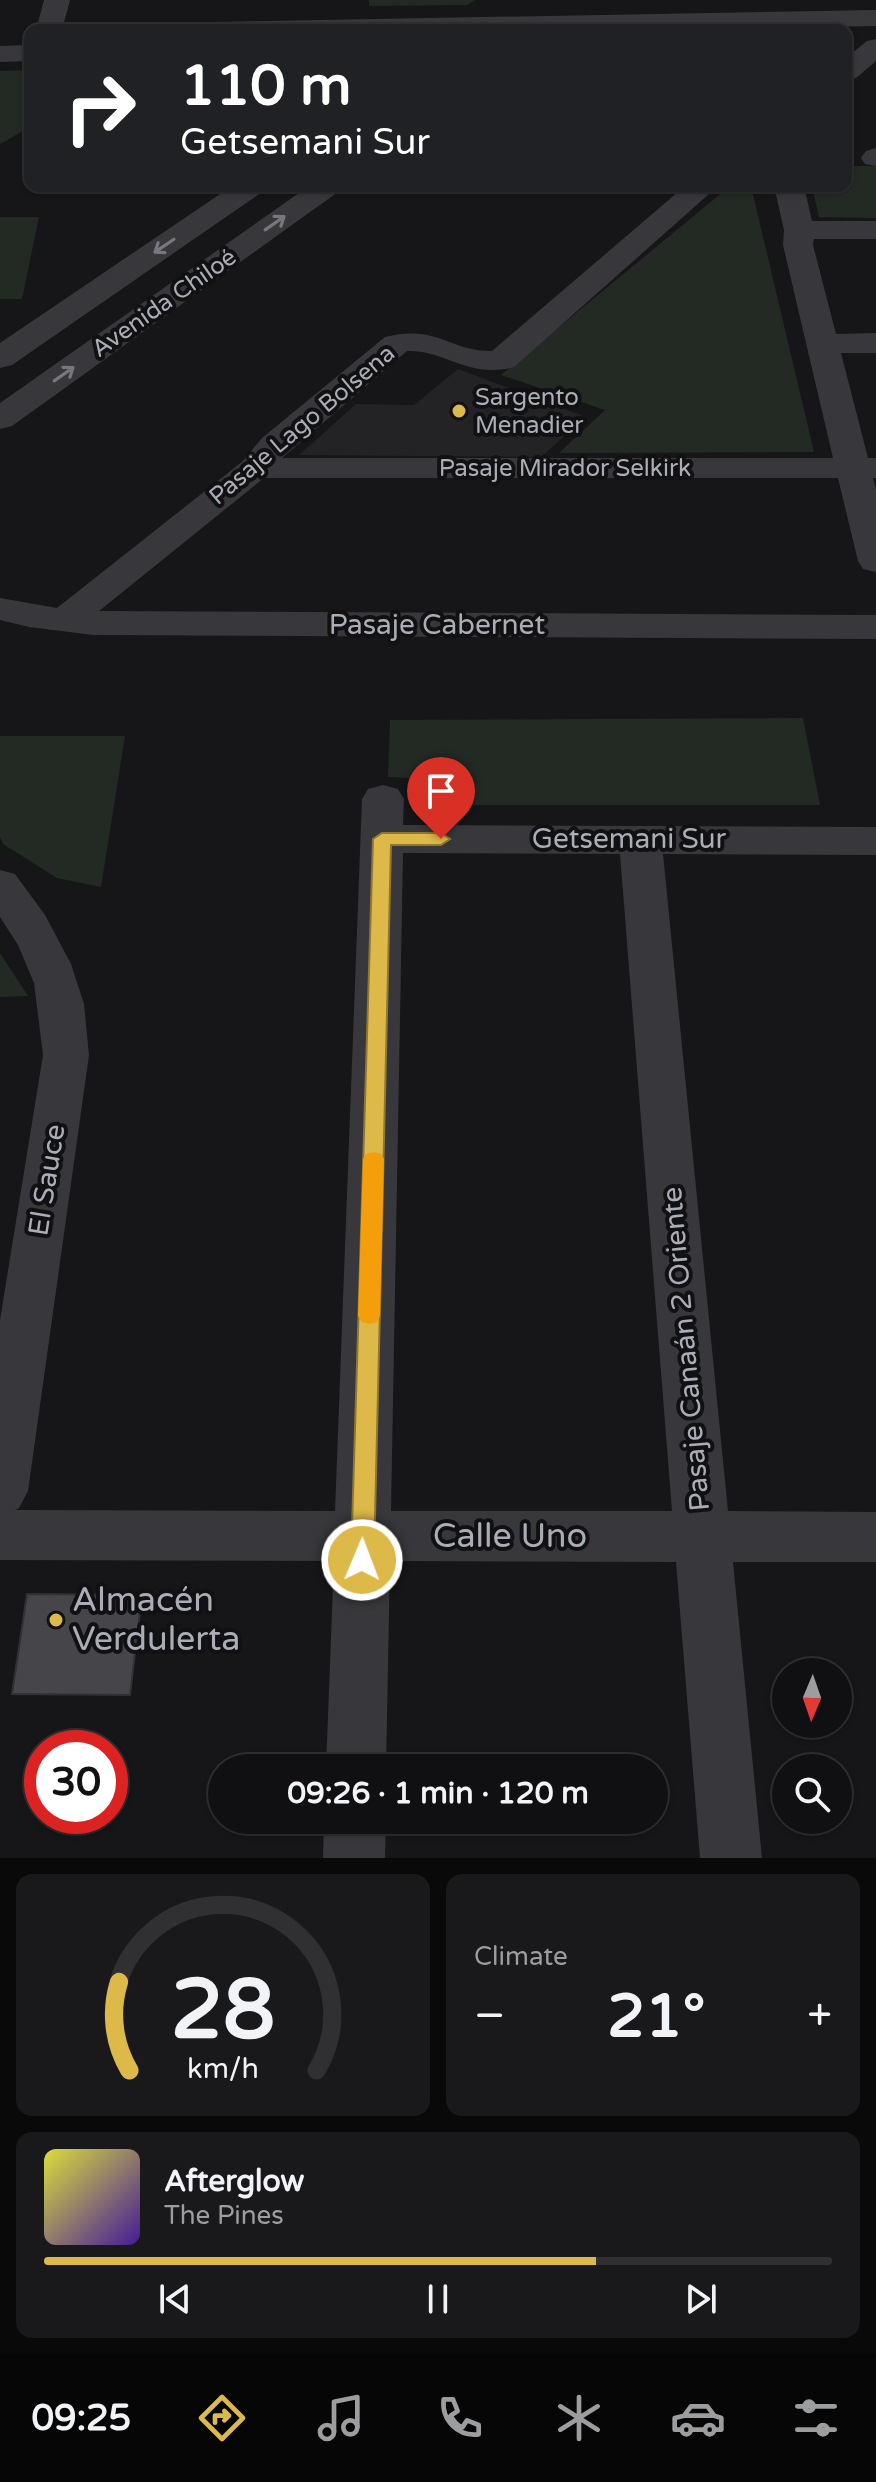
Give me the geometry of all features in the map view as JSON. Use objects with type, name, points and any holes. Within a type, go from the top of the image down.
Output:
[{"type":"street","points":[[51,24],[57,0]]},
{"type":"street","points":[[490,24],[525,0]]},
{"type":"street","points":[[558,24],[593,0]]},
{"type":"street","points":[[661,24],[876,18]]},
{"type":"street","points":[[0,34],[24,33]]},
{"type":"street","points":[[852,39],[876,39]]},
{"type":"street","points":[[852,67],[876,47]]},
{"type":"street","points":[[0,54],[24,53]]},
{"type":"street","name":"Avenida Chiloé","points":[[0,358],[243,192]]},
{"type":"street","name":"Avenida Chiloé","points":[[0,419],[320,192]]},
{"type":"street","name":"Pasaje Lago Bolsena","points":[[64,621],[255,468],[260,457],[401,341],[414,340],[487,363],[508,358],[696,192]]},
{"type":"street","points":[[790,192],[799,230],[798,245],[822,344],[864,468],[876,561]]},
{"type":"street","points":[[799,230],[876,230]]},
{"type":"street","points":[[822,344],[876,343]]},
{"type":"street","name":"Pasaje Mirador Selkirk","points":[[255,468],[864,468]]},
{"type":"street","name":"Pasaje Cabernet","points":[[0,609],[64,621],[876,627]]},
{"type":"street","name":"Getsemani Sur","points":[[363,1536],[383,819],[640,839],[876,841]]},
{"type":"street","name":"Pasaje Canaán 2 Oriente","points":[[640,839],[731,1858]]},
{"type":"street","name":"El Sauce","points":[[0,1491],[66,1055],[60,991],[47,954],[9,913]]},
{"type":"street","name":"Calle Uno","points":[[0,1535],[876,1537]]},
{"type":"street","points":[[356,1754],[363,1536]]},
{"type":"street","points":[[354,1858],[355,1834]]},
{"type":"shaded area","points":[[369,0],[475,0],[467,5],[369,6]]},
{"type":"shaded area","points":[[24,70],[24,130],[0,144],[0,71]]},
{"type":"shaded area","points":[[852,166],[876,166],[876,218],[819,217],[813,192],[852,192]]},
{"type":"shaded area","points":[[723,192],[752,192],[814,452],[559,453],[605,410],[501,375]]},
{"type":"shaded area","points":[[0,217],[39,217],[22,299],[0,299]]},
{"type":"shaded area","name":"Sargento Menadier","points":[[458,369],[586,417],[541,457],[299,455],[356,404],[414,405]]},
{"type":"shaded area","points":[[803,718],[820,805],[448,805],[448,780],[388,777],[390,720]]},
{"type":"shaded area","points":[[0,736],[125,736],[101,887],[57,878],[3,844],[0,837]]},
{"type":"shaded area","points":[[0,953],[28,996],[0,997]]},
{"type":"building","points":[[27,1594],[142,1595],[130,1695],[12,1694]]},
{"type":"slow traffic","points":[[369,1316],[374,1159]]},
{"type":"place","name":"Sargento Menadier","points":[[459,411]]},
{"type":"place","name":"Almacén Verdulerta","points":[[56,1620]]},
{"type":"route","points":[[362,1560],[382,839],[441,839]]}]
